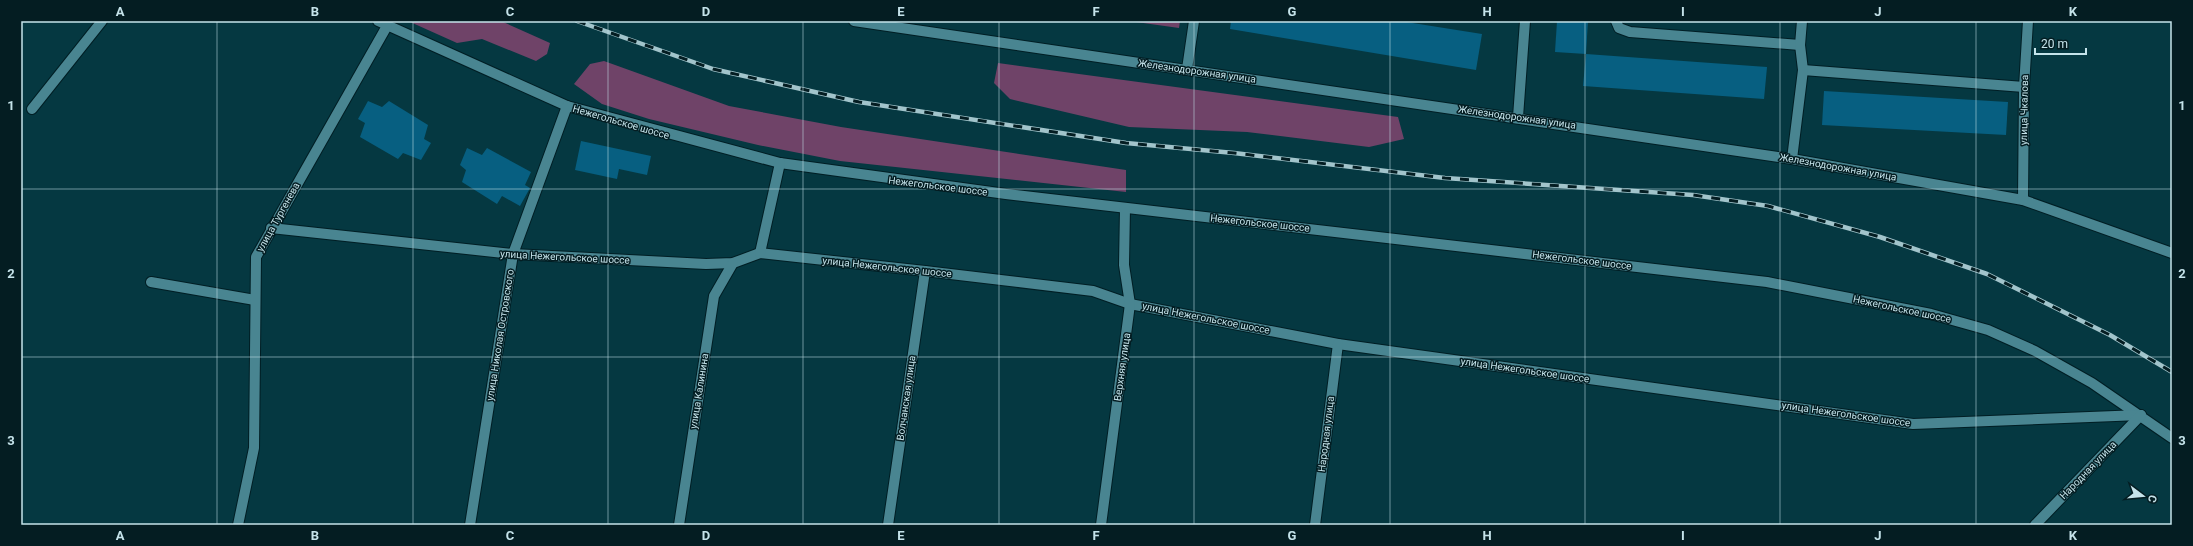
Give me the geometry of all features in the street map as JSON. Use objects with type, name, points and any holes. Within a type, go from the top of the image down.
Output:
[{"type":"street","points":[[32,109],[102,21]]},
{"type":"street","name":"Нежегольское шоссе","points":[[378,21],[568,106],[780,163],[858,175],[1125,208],[1767,282],[1931,314],[1988,330],[2035,351],[2092,383],[2141,415],[2172,438]]},
{"type":"street","name":"Железнодорожная улица","points":[[854,21],[1518,117],[1792,159],[2023,200],[2172,253]]},
{"type":"street","points":[[1187,69],[1194,21]]},
{"type":"street","points":[[1518,117],[1525,21]]},
{"type":"street","points":[[1616,21],[1619,28],[1630,32],[1800,45]]},
{"type":"street","points":[[1792,159],[1803,70],[1800,45],[1802,21]]},
{"type":"street","name":"улица Чкалова","points":[[2023,200],[2024,86],[2028,21]]},
{"type":"street","name":"улица Тургенева","points":[[238,525],[254,448],[256,257],[271,228],[387,26]]},
{"type":"street","points":[[1803,70],[2024,86]]},
{"type":"street","name":"улица Николая Островского","points":[[470,525],[512,254],[568,106]]},
{"type":"street","points":[[760,253],[780,163]]},
{"type":"street","name":"Верхняя улица","points":[[1101,525],[1130,304],[1124,266],[1125,208]]},
{"type":"street","name":"улица Нежегольское шоссе","points":[[271,228],[512,254],[706,264],[733,263],[760,253],[925,270],[1093,291],[1130,304],[1338,344],[1913,424],[2141,415]]},
{"type":"street","name":"улица Калинина","points":[[679,525],[714,296],[733,263]]},
{"type":"street","name":"Волчанская улица","points":[[888,525],[925,270]]},
{"type":"street","points":[[151,282],[255,300]]},
{"type":"street","name":"Народная улица","points":[[1315,525],[1338,344]]},
{"type":"street","name":"Народная улица","points":[[2035,525],[2141,415]]},
{"type":"shaded area","points":[[408,21],[501,21],[550,43],[547,54],[536,61],[482,39],[457,43]]},
{"type":"shaded area","points":[[1129,21],[1180,21],[1179,28]]},
{"type":"shaded area","points":[[604,61],[729,106],[841,127],[1126,170],[1126,192],[840,161],[758,145],[649,119],[602,104],[574,84],[590,64]]},
{"type":"shaded area","points":[[998,63],[1398,117],[1404,139],[1369,147],[1247,132],[1129,127],[1010,99],[994,83]]},
{"type":"building","points":[[1231,21],[1400,21],[1482,34],[1476,70],[1230,29]]},
{"type":"building","points":[[1557,21],[1588,21],[1586,54],[1555,52]]},
{"type":"building","points":[[1586,54],[1767,67],[1764,99],[1583,86]]},
{"type":"building","points":[[1824,91],[2008,102],[2006,135],[1822,125]]},
{"type":"building","points":[[368,101],[382,107],[389,101],[428,125],[424,139],[431,143],[421,160],[403,153],[398,159],[360,137],[365,123],[358,119]]},
{"type":"building","points":[[581,141],[651,156],[647,175],[619,169],[617,179],[575,170]]},
{"type":"building","points":[[467,148],[482,155],[487,148],[531,172],[525,185],[530,188],[520,206],[502,196],[497,204],[462,182],[466,170],[460,165]]},
{"type":"railway","points":[[577,21],[713,69],[859,102],[1126,143],[1234,153],[1445,178],[1693,195],[1768,206],[1880,237],[1987,274],[2110,335],[2172,372]]}]
